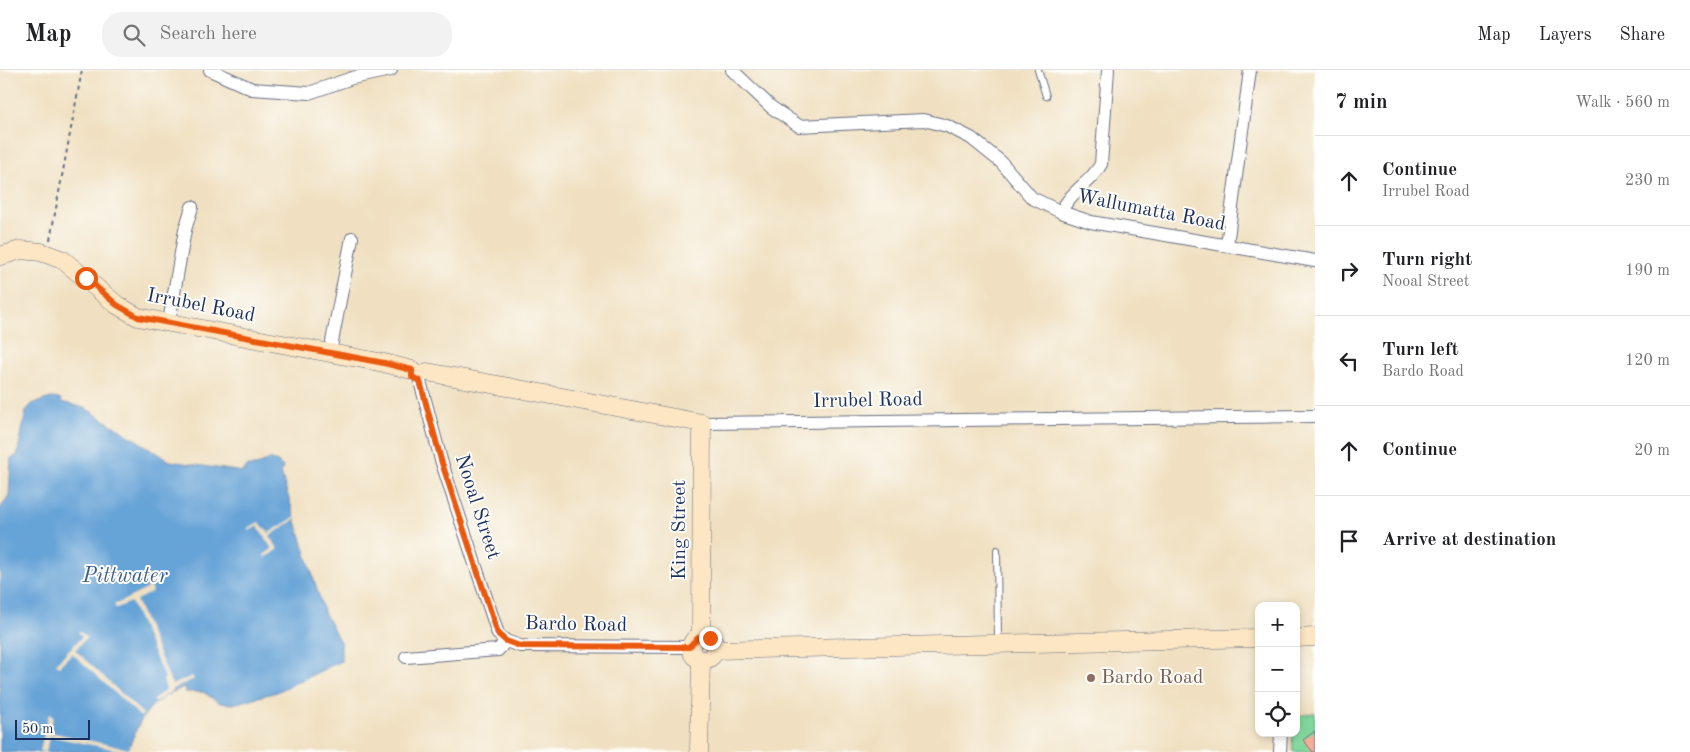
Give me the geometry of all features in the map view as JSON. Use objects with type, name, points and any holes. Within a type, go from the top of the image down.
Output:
[{"type":"street","points":[[210,70],[252,89],[302,93],[309,93],[352,78],[391,70]]},
{"type":"street","name":"Wallumatta Road","points":[[732,70],[771,107],[799,126],[924,120],[947,126],[971,138],[1001,162],[1032,198],[1061,212],[1091,222],[1315,261]]},
{"type":"street","points":[[1061,212],[1069,196],[1096,173],[1101,164],[1108,70]]},
{"type":"street","points":[[1227,246],[1250,70]]},
{"type":"street","points":[[169,322],[184,230],[192,207]]},
{"type":"street","points":[[330,352],[352,238]]},
{"type":"street","name":"Irrubel Road","points":[[0,256],[21,250],[47,254],[63,260],[117,305],[138,317],[330,352],[419,374],[684,418],[702,423],[1315,416]]},
{"type":"street","name":"Nooal Street","points":[[419,374],[441,460],[498,634],[506,641]]},
{"type":"street","name":"King Street","points":[[699,752],[702,649],[702,423]]},
{"type":"street","points":[[1300,638],[1315,637]]},
{"type":"street","name":"Bardo Road","points":[[406,657],[498,650],[506,641],[520,646],[702,649],[1255,638]]},
{"type":"street","points":[[1280,737],[1280,752]]},
{"type":"lane","points":[[1038,70],[1046,96]]},
{"type":"lane","points":[[997,550],[998,644]]},
{"type":"path","points":[[47,254],[82,70]]},
{"type":"green space","points":[[1315,713],[1315,752],[1293,752],[1292,737],[1300,737],[1300,715]]},
{"type":"water","name":"Pittwater","points":[[51,398],[61,399],[61,402],[85,408],[170,461],[243,472],[247,466],[257,466],[269,459],[278,462],[283,467],[281,473],[324,612],[341,644],[341,661],[277,692],[233,704],[220,703],[203,692],[185,692],[184,687],[153,705],[141,720],[127,752],[0,752],[0,509],[9,495],[11,458],[17,456],[26,411],[32,404]]},
{"type":"pier","points":[[295,517],[295,519],[270,536],[278,549],[265,558],[264,555],[272,549],[258,526],[249,531],[248,528],[259,522],[269,533]]},
{"type":"pier","points":[[149,584],[152,592],[136,600],[172,685],[192,676],[194,679],[172,689],[172,691],[155,702],[153,700],[166,689],[163,680],[165,678],[131,602],[116,608],[114,605],[147,589],[146,586]]},
{"type":"pier","points":[[79,631],[87,637],[75,650],[143,714],[141,717],[72,653],[59,666],[56,663],[82,637]]},
{"type":"pier","points":[[49,714],[53,716],[50,732],[128,749],[127,752],[49,736],[46,752],[40,751]]},
{"type":"building","points":[[1315,731],[1315,752],[1313,752],[1303,740]]},
{"type":"place","name":"Bardo Road","points":[[1091,678]]},
{"type":"route","points":[[86,278],[117,305],[138,317],[401,366],[412,370],[412,377],[420,381],[441,460],[498,634],[506,641],[520,646],[691,647],[696,638],[702,636],[710,638]]}]
